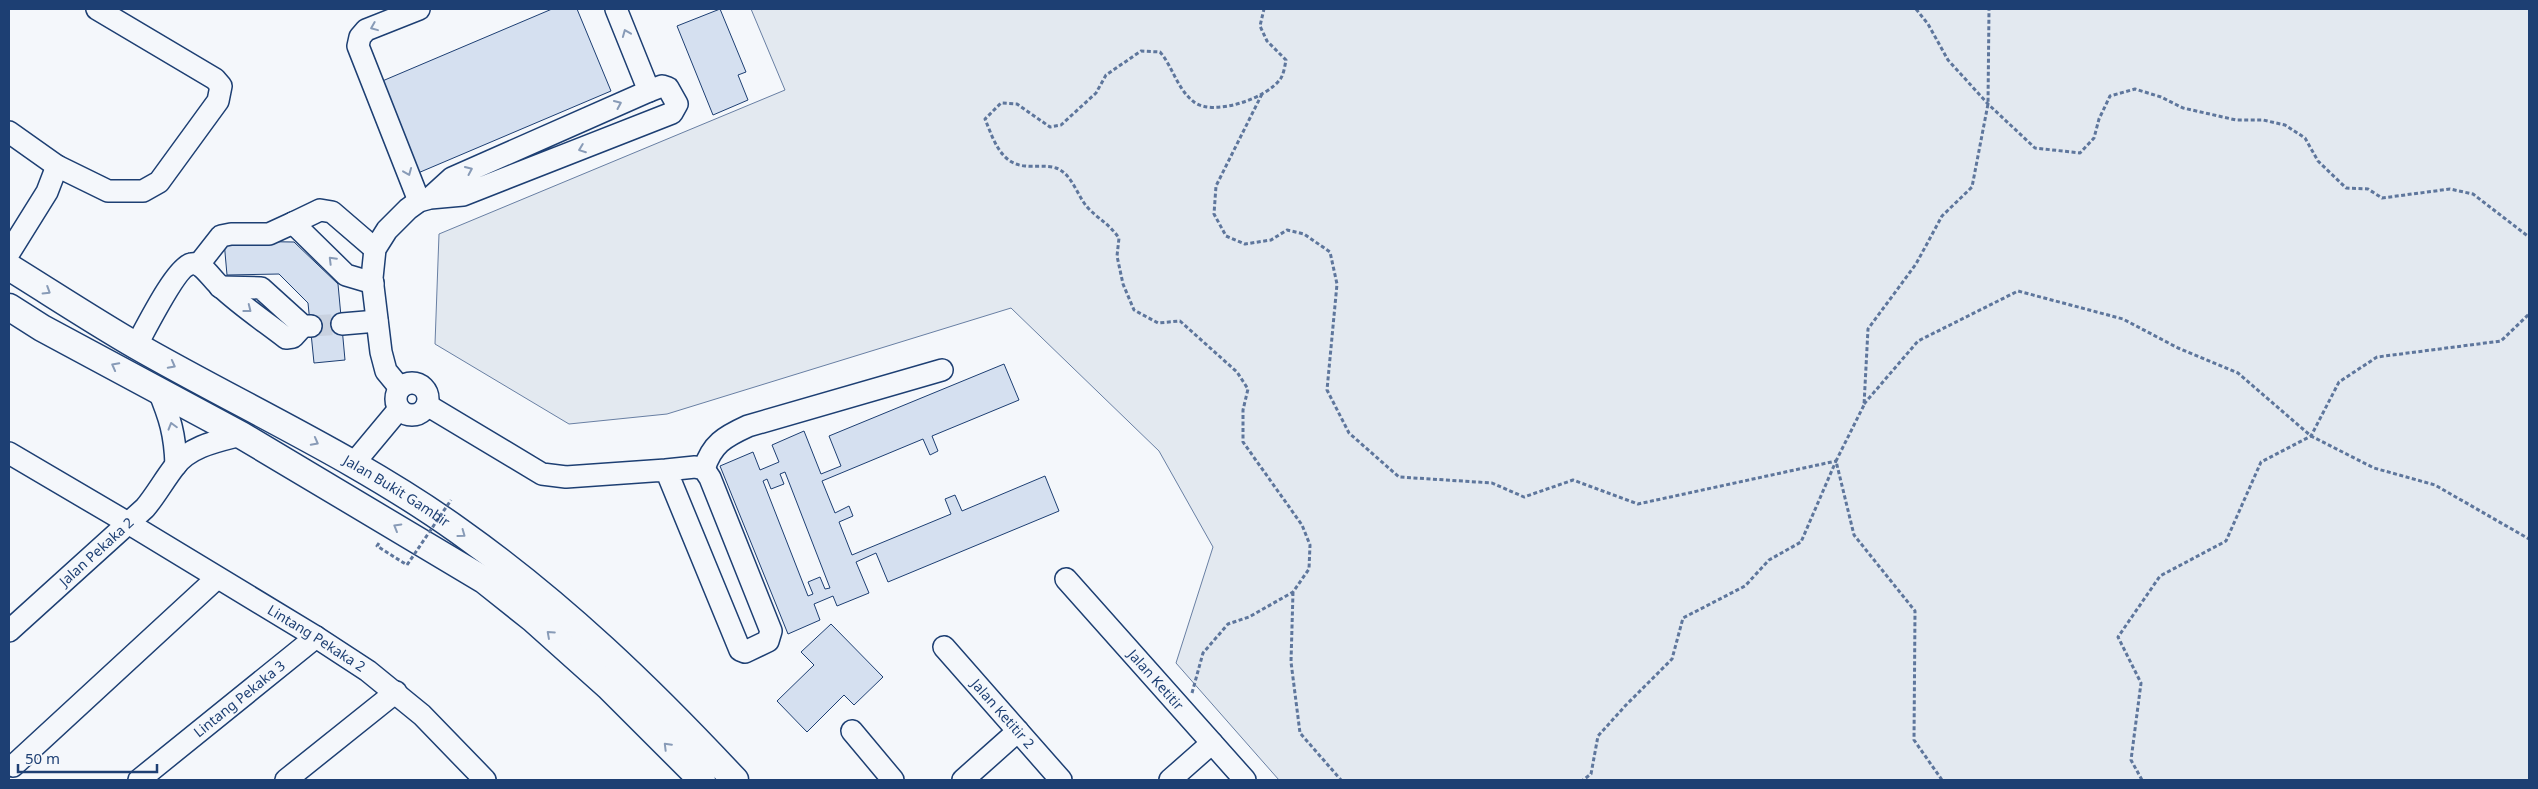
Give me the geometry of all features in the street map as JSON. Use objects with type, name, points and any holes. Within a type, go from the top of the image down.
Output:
[{"type":"main road","name":"Jalan Bukit Gambir","points":[[9,267],[136,346],[354,463],[459,531],[553,601],[614,656],[735,780]]},
{"type":"main road","points":[[9,307],[42,328],[241,435],[484,580],[533,619],[609,687],[702,780]]},
{"type":"street","points":[[9,132],[57,166],[108,191],[143,191],[159,182],[218,101],[221,86],[215,79],[97,9]]},
{"type":"street","points":[[419,9],[366,30],[360,37],[358,46],[424,199]]},
{"type":"street","points":[[616,9],[649,91]]},
{"type":"street","points":[[400,388],[382,362],[373,283],[376,249],[387,230],[408,209],[452,178],[649,91],[662,86],[668,88],[677,104],[676,109],[672,113],[463,195],[424,199]]},
{"type":"street","points":[[9,231],[38,185],[57,166]]},
{"type":"street","points":[[9,253],[48,192],[57,166]]},
{"type":"street","points":[[136,346],[173,281],[188,265],[199,264],[221,236],[231,234],[269,234],[320,210],[332,212],[376,249]]},
{"type":"street","points":[[293,223],[346,275],[373,283]]},
{"type":"street","points":[[199,264],[220,287],[286,338],[293,337],[307,326]]},
{"type":"street","points":[[342,324],[377,321]]},
{"type":"street","points":[[666,470],[737,644],[740,650],[745,652],[768,641],[771,631],[704,469],[710,452],[730,434],[748,426],[942,370]]},
{"type":"street","points":[[413,383],[420,385],[426,390],[427,404],[423,411],[411,416],[399,409],[395,398],[400,388],[413,383]]},
{"type":"street","points":[[158,390],[172,423],[175,438],[176,465]]},
{"type":"street","points":[[427,404],[542,474],[566,477],[695,467],[704,469]]},
{"type":"street","points":[[354,463],[399,409]]},
{"type":"street","name":"Jalan Pekaka 2","points":[[9,631],[128,523],[159,492],[176,465],[208,443],[241,435]]},
{"type":"street","name":"Lintang Pekaka 2","points":[[9,453],[316,636],[396,692],[422,715],[473,777]]},
{"type":"street","points":[[15,769],[217,578]]},
{"type":"street","name":"Jalan Ketitir","points":[[1066,579],[1245,780]]},
{"type":"street","name":"Lintang Pekaka 3","points":[[139,780],[316,636]]},
{"type":"street","name":"Jalan Ketitir 2","points":[[944,647],[1062,780]]},
{"type":"street","points":[[286,780],[396,692]]},
{"type":"street","points":[[852,731],[893,780]]},
{"type":"street","points":[[963,780],[1018,731]]},
{"type":"street","points":[[1170,780],[1212,743]]},
{"type":"path","points":[[1179,706],[1194,690],[1203,653],[1228,624],[1249,617],[1293,592],[1309,569],[1310,545],[1302,525],[1288,502],[1268,479],[1243,442],[1243,410],[1248,389],[1237,372],[1180,321],[1158,324],[1134,310],[1123,284],[1117,256],[1119,238],[1109,224],[1088,208],[1079,196],[1074,184],[1056,168],[1022,166],[999,153],[985,119],[1001,103],[1018,104],[1050,127],[1061,125],[1096,93],[1106,75],[1141,51],[1160,52],[1168,61],[1179,85],[1195,103],[1210,108],[1238,105],[1262,94],[1280,79],[1286,60],[1267,41],[1260,26],[1264,9]]},
{"type":"path","points":[[1916,9],[1928,24],[1948,60],[1988,104],[2036,148],[2080,153],[2094,138],[2099,119],[2110,96],[2135,89],[2161,97],[2183,108],[2236,120],[2263,120],[2285,125],[2304,138],[2318,161],[2346,188],[2368,189],[2382,198],[2450,189],[2473,194],[2529,237]]},
{"type":"path","points":[[1864,405],[1868,329],[1916,264],[1942,216],[1972,187],[1988,104],[1989,9]]},
{"type":"path","points":[[1262,94],[1216,186],[1214,214],[1226,236],[1245,244],[1271,240],[1287,230],[1304,234],[1330,252],[1337,284],[1327,390],[1349,433],[1399,477],[1492,483],[1524,497],[1573,480],[1638,504],[1836,461]]},
{"type":"path","points":[[1583,780],[1591,774],[1598,736],[1626,704],[1672,659],[1683,618],[1744,586],[1769,560],[1801,542],[1836,461],[1864,405],[1918,341],[2018,292],[2123,319],[2178,348],[2238,373],[2311,436],[2374,468],[2435,485],[2529,539]]},
{"type":"path","points":[[2142,780],[2131,760],[2141,683],[2118,637],[2160,576],[2226,541],[2261,462],[2311,436],[2339,382],[2377,357],[2501,341],[2529,314]]},
{"type":"path","points":[[1836,461],[1854,535],[1915,610],[1914,740],[1942,780]]},
{"type":"path","points":[[407,565],[451,500]]},
{"type":"path","points":[[1293,592],[1291,662],[1300,733],[1341,780]]},
{"type":"shaded area","points":[[751,9],[2529,9],[2529,780],[1279,780],[1176,663],[1213,547],[1159,451],[1011,308],[667,414],[569,424],[435,344],[439,234],[785,90]]},
{"type":"building","points":[[552,9],[577,9],[611,91],[418,173],[380,82]]},
{"type":"building","points":[[720,9],[746,72],[738,75],[748,100],[713,115],[677,26]]},
{"type":"building","points":[[224,241],[294,242],[338,284],[345,360],[314,363],[308,303],[279,274],[227,275]]},
{"type":"building","points":[[1004,364],[1019,400],[932,436],[938,451],[930,455],[923,439],[822,481],[835,513],[849,506],[853,516],[839,522],[852,555],[951,514],[945,499],[955,495],[962,511],[1045,476],[1059,511],[888,582],[876,553],[856,562],[869,593],[837,606],[833,596],[814,604],[820,620],[788,634],[720,466],[753,452],[760,470],[779,462],[772,445],[804,431],[821,474],[841,466],[829,436]],"holes":[[[785,472],[830,588],[825,589],[820,577],[808,582],[813,594],[808,596],[763,481],[767,479],[771,489],[784,484],[780,474]]]},
{"type":"building","points":[[831,624],[883,677],[854,705],[844,695],[807,732],[777,701],[814,665],[801,652]]},
{"type":"tunnel","points":[[311,326],[342,324]]}]
